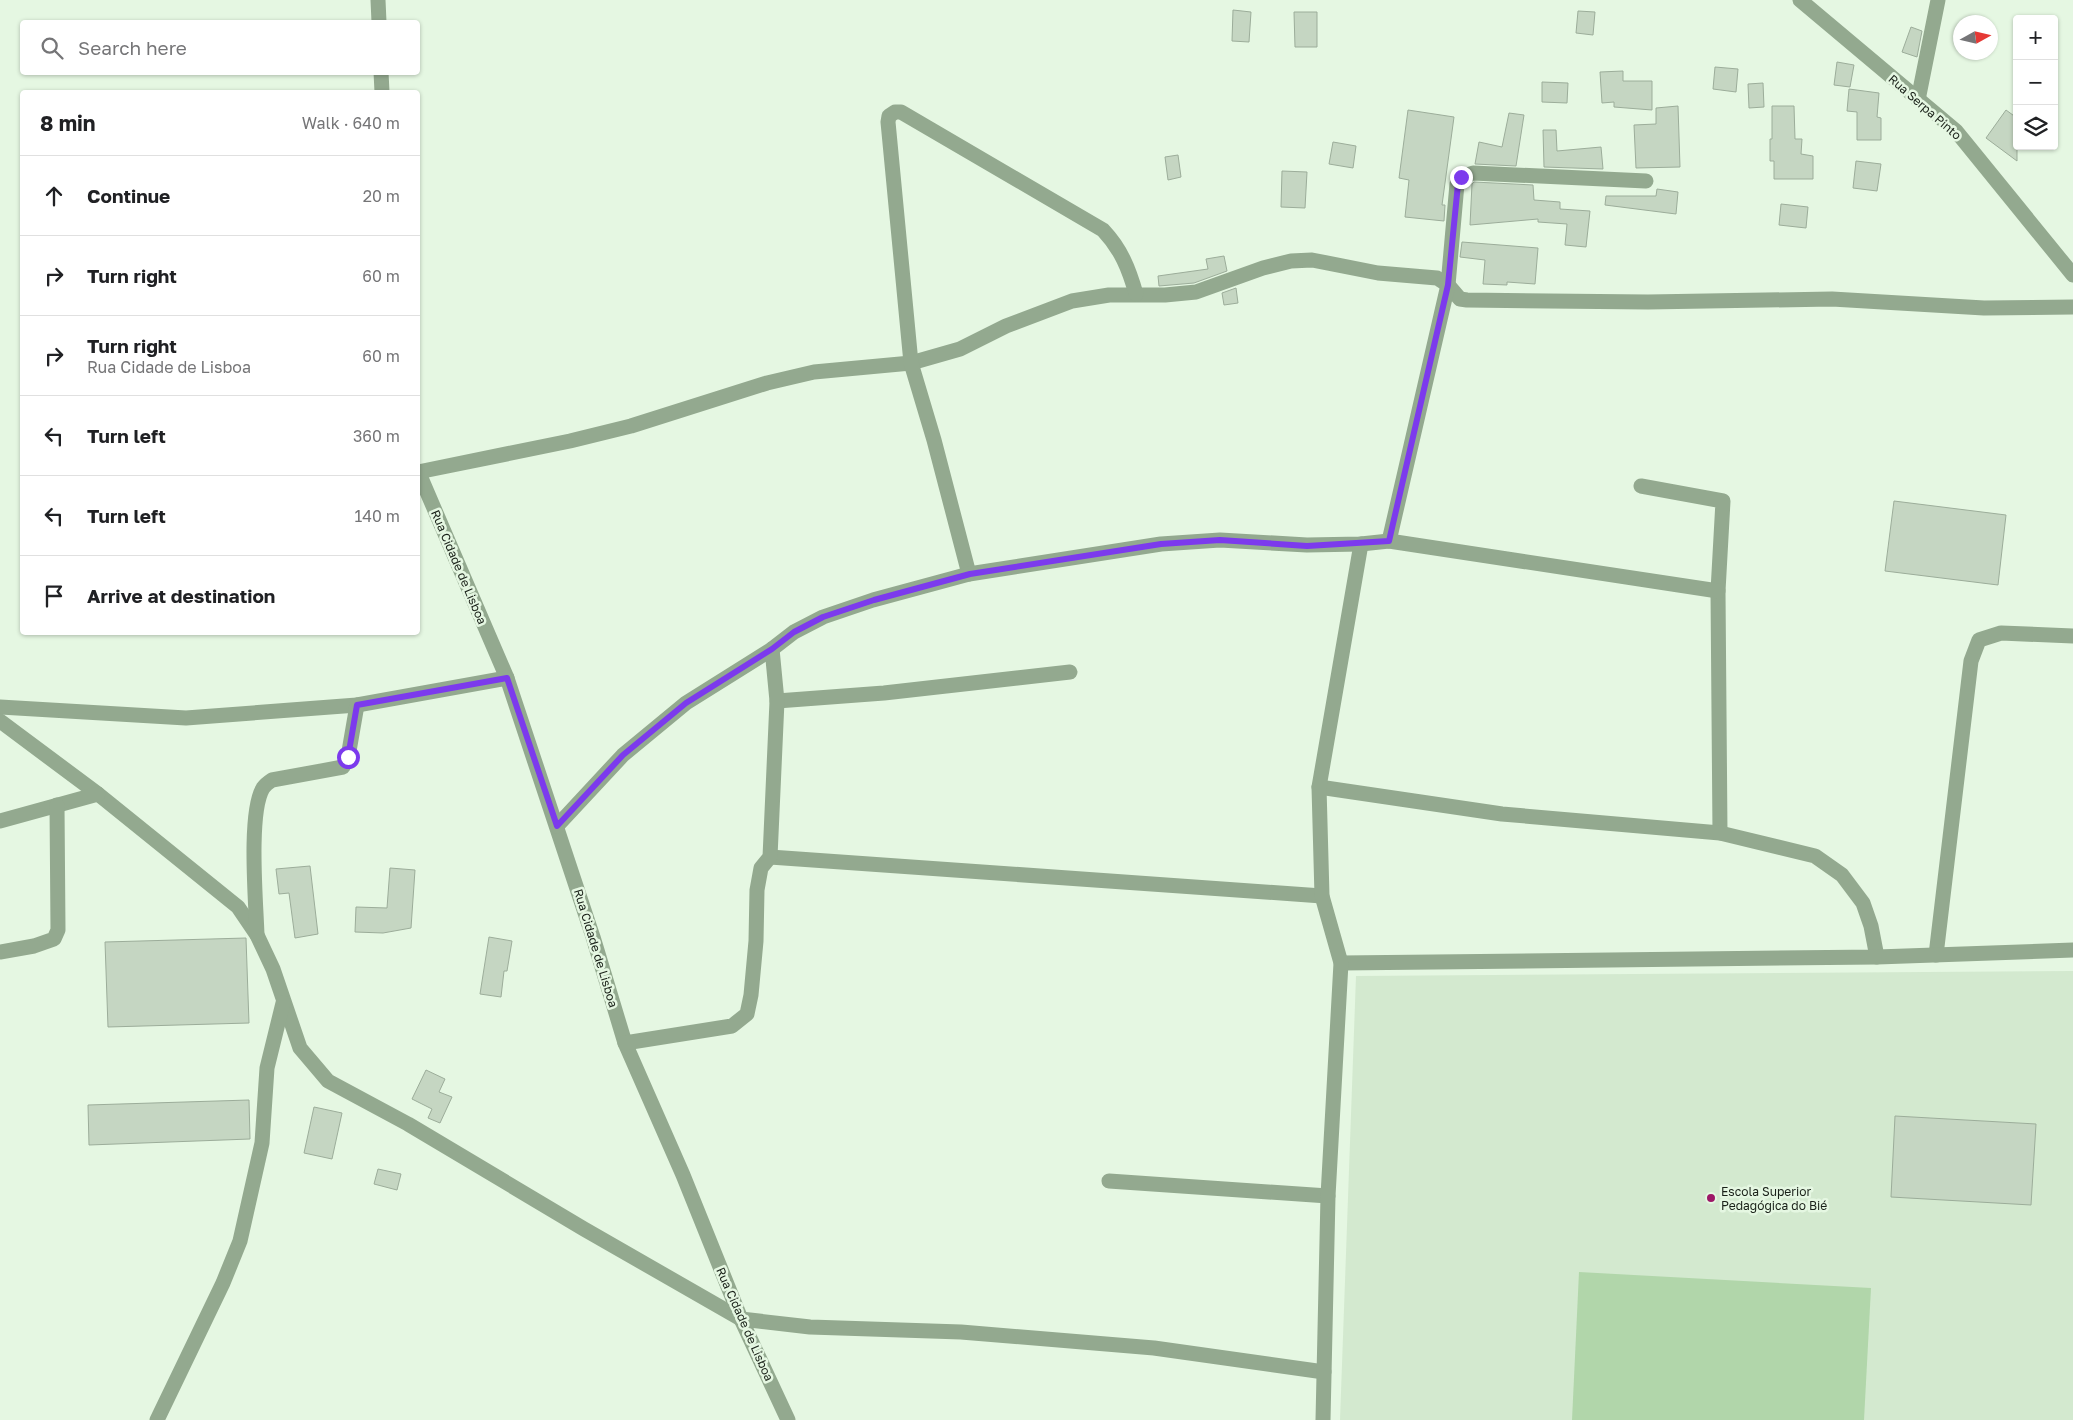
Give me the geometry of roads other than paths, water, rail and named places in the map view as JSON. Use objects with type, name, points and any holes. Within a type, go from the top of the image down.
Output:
[{"type":"street","points":[[378,0],[379,20]]},
{"type":"street","name":"Rua Serpa Pinto","points":[[1800,0],[1956,131],[2070,266]]},
{"type":"street","points":[[1918,100],[1938,0]]},
{"type":"street","points":[[381,75],[382,90]]},
{"type":"street","points":[[970,574],[934,440],[911,364],[888,122],[890,114],[901,112],[1103,230],[1116,244],[1127,262],[1136,294]]},
{"type":"street","points":[[1389,541],[1448,285],[1458,184],[1461,177],[1473,173],[1646,181]]},
{"type":"street","points":[[420,472],[570,441],[631,426],[767,383],[814,372],[911,364],[960,350],[1029,316],[1072,301],[1109,294],[1165,295],[1196,292],[1263,268],[1291,261],[1312,260],[1378,273],[1437,278],[1448,285],[1460,299],[1467,300],[1648,302],[1832,299],[1984,308],[2073,307]]},
{"type":"street","name":"Rua Cidade de Lisboa","points":[[420,477],[507,678],[557,826],[625,1043],[683,1175],[741,1319],[788,1420]]},
{"type":"street","points":[[1641,486],[1723,501],[1718,591],[1720,832]]},
{"type":"street","points":[[557,826],[623,755],[686,703],[772,649],[794,632],[823,617],[874,600],[970,574],[1161,544],[1220,540],[1307,546],[1389,541],[1718,591]]},
{"type":"street","points":[[1323,1420],[1328,1196],[1341,963],[1322,896],[1319,787],[1360,544]]},
{"type":"street","points":[[1936,955],[1971,660],[1979,640],[2001,633],[2073,636]]},
{"type":"street","points":[[625,1043],[732,1026],[739,1023],[747,1014],[755,950],[757,890],[761,868],[770,857],[777,701],[772,649]]},
{"type":"street","points":[[777,701],[884,693],[1070,672]]},
{"type":"street","points":[[0,707],[186,718],[357,705],[507,678]]},
{"type":"street","points":[[256,935],[255,836],[257,811],[264,788],[272,780],[343,766],[348,757],[357,705]]},
{"type":"street","points":[[0,721],[98,794],[238,907],[256,935],[273,969],[283,1003],[300,1048],[328,1081],[408,1124],[584,1229],[741,1319],[810,1326],[961,1332],[1154,1348],[1324,1372]]},
{"type":"street","points":[[1319,787],[1502,814],[1720,832],[1815,856],[1842,875],[1863,903],[1871,926],[1876,957]]},
{"type":"street","points":[[0,821],[98,794]]},
{"type":"street","points":[[0,952],[43,944],[54,938],[58,930],[57,805]]},
{"type":"street","points":[[770,857],[1322,896]]},
{"type":"street","points":[[1341,963],[1876,957],[2073,950]]},
{"type":"street","points":[[157,1420],[223,1283],[240,1241],[262,1143],[267,1068],[283,1003]]},
{"type":"street","points":[[1110,1181],[1328,1196]]},
{"type":"place","name":"Escola Superior Pedagógica do Bié","points":[[1711,1198]]}]
